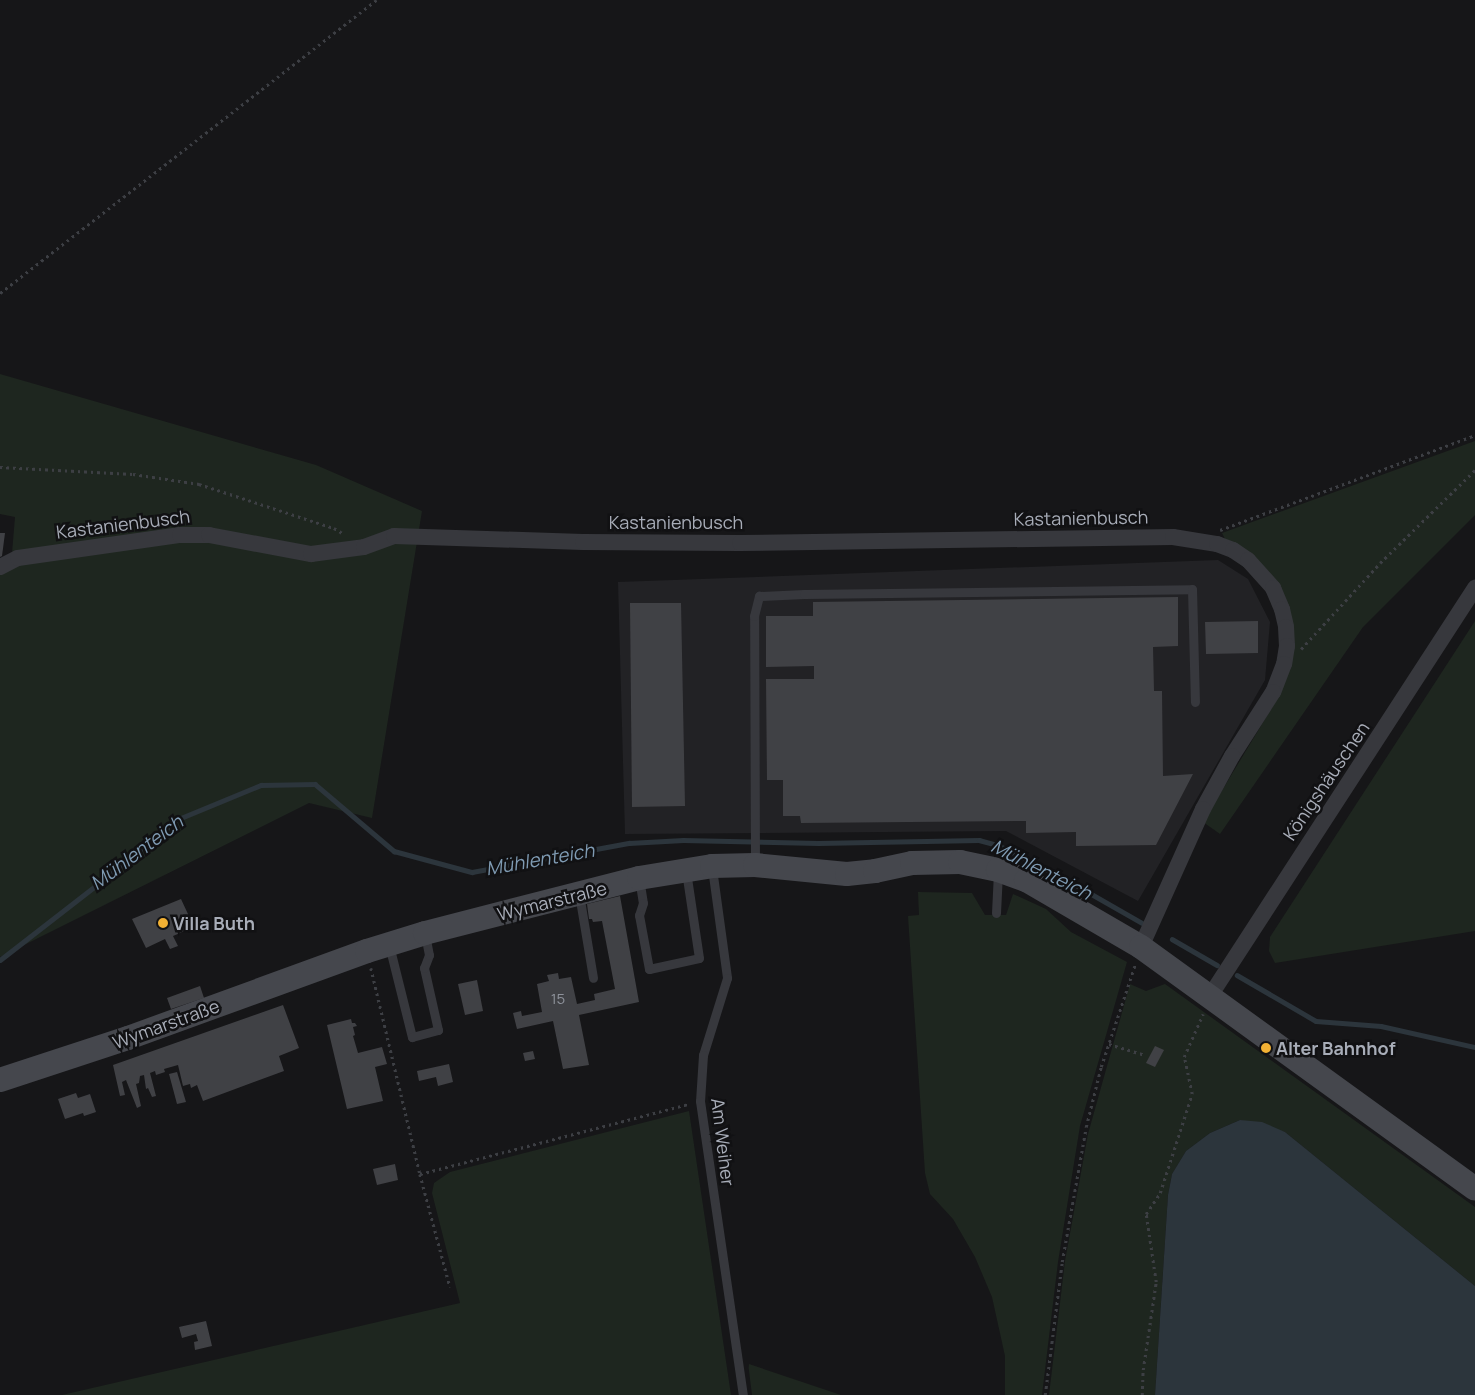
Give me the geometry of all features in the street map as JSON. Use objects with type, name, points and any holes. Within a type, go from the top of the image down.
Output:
[{"type":"main road","name":"Wymarstraße","points":[[0,1080],[128,1038],[378,948],[425,933],[639,878],[755,858],[847,874],[924,862],[960,862],[998,870],[1026,880],[1141,947],[1475,1189]]},
{"type":"street","name":"Kastanienbusch","points":[[0,567],[18,558],[180,535],[209,535],[311,554],[364,547],[394,536],[583,542],[740,543],[1173,537],[1205,540],[1241,555],[1267,580],[1280,603],[1284,616],[1287,637],[1286,654],[1276,685],[1203,809],[1141,947]]},
{"type":"street","name":"Königshäuschen","points":[[1210,996],[1475,588]]},
{"type":"lane","points":[[755,858],[754,616],[759,596],[1192,589],[1195,702]]},
{"type":"lane","name":"Am Weiher","points":[[712,866],[726,978],[703,1055],[700,1101],[743,1395]]},
{"type":"lane","points":[[639,878],[644,903],[639,915],[649,969],[699,958],[685,870]]},
{"type":"lane","points":[[996,913],[998,870]]},
{"type":"lane","points":[[578,894],[593,978]]},
{"type":"lane","points":[[378,948],[412,1037],[438,1030],[424,968],[430,955],[425,933]]},
{"type":"path","points":[[0,293],[377,0]]},
{"type":"path","points":[[1205,540],[1230,524],[1475,435]]},
{"type":"path","points":[[0,467],[134,474],[199,484],[334,528],[364,547]]},
{"type":"path","points":[[1286,654],[1306,646],[1380,563],[1475,470]]},
{"type":"path","points":[[1045,1395],[1062,1262],[1086,1127],[1109,1044],[1141,947]]},
{"type":"path","points":[[378,948],[420,1174],[450,1287]]},
{"type":"path","points":[[1142,1395],[1143,1370],[1156,1282],[1146,1214],[1160,1193],[1192,1094],[1184,1057],[1210,996]]},
{"type":"path","points":[[1109,1044],[1144,1056]]},
{"type":"path","points":[[420,1174],[700,1101]]},
{"type":"shaded area","points":[[0,374],[316,465],[422,511],[372,818],[309,803],[0,957],[0,573],[12,553],[15,517],[0,514]]},
{"type":"shaded area","points":[[1475,441],[1475,515],[1363,627],[1220,834],[1203,822],[1279,696],[1288,613],[1226,541],[1222,533]]},
{"type":"shaded area","points":[[1218,560],[1248,579],[1270,622],[1265,680],[1138,901],[1006,831],[625,834],[618,582]]},
{"type":"shaded area","points":[[1475,621],[1475,931],[1275,963],[1269,951],[1270,937]]},
{"type":"shaded area","points":[[918,892],[972,893],[985,915],[1006,915],[1013,894],[1046,909],[1071,932],[1127,962],[1080,1126],[1058,1262],[1042,1395],[1005,1395],[1005,1356],[992,1297],[975,1257],[953,1219],[930,1194],[925,1173],[908,916],[919,915]]},
{"type":"shaded area","points":[[1130,984],[1146,991],[1165,984],[1475,1207],[1475,1286],[1285,1132],[1240,1120],[1210,1133],[1186,1151],[1172,1174],[1168,1195],[1155,1395],[1049,1395],[1065,1261],[1088,1134]]},
{"type":"shaded area","points":[[689,1111],[731,1395],[62,1395],[460,1303],[432,1193],[434,1183],[450,1172]]},
{"type":"shaded area","points":[[1240,1120],[1262,1122],[1285,1132],[1475,1286],[1475,1395],[1155,1395],[1168,1195],[1172,1174],[1186,1151],[1210,1133]]},
{"type":"shaded area","points":[[748,1363],[749,1368],[749,1364],[841,1395],[752,1395]]},
{"type":"building","points":[[0,533],[5,533],[2,556],[0,557]]},
{"type":"building","points":[[1178,597],[1178,646],[1153,647],[1154,691],[1162,691],[1163,776],[1193,774],[1156,845],[1076,846],[1076,832],[1026,833],[1026,821],[801,823],[800,816],[783,816],[783,780],[767,780],[766,679],[814,679],[814,666],[766,667],[766,616],[813,616],[813,602]]},
{"type":"building","points":[[630,603],[681,603],[685,806],[632,807]]},
{"type":"building","points":[[1258,621],[1258,653],[1206,654],[1205,622]]},
{"type":"building","points":[[620,896],[639,1002],[579,1015],[589,1065],[563,1069],[553,1021],[517,1029],[513,1013],[521,1011],[522,1016],[542,1012],[537,984],[549,981],[547,975],[558,973],[559,979],[571,977],[577,1004],[595,1000],[594,994],[615,989],[602,921],[593,922],[592,919],[589,919],[587,904]]},
{"type":"building","name":"Villa Buth","points":[[181,899],[194,927],[173,936],[178,946],[170,949],[165,939],[146,948],[132,919]]},
{"type":"building","points":[[477,980],[483,1011],[465,1015],[458,984]]},
{"type":"building","points":[[200,986],[204,998],[171,1009],[167,998]]},
{"type":"building","points":[[283,1005],[299,1048],[279,1056],[284,1071],[203,1101],[197,1085],[191,1088],[190,1084],[183,1086],[178,1065],[164,1069],[165,1072],[156,1075],[155,1071],[150,1073],[156,1096],[152,1097],[148,1088],[146,1089],[144,1075],[140,1076],[139,1083],[136,1084],[141,1106],[137,1108],[126,1080],[122,1082],[125,1095],[120,1096],[113,1065]]},
{"type":"building","points":[[351,1019],[352,1023],[355,1023],[357,1026],[353,1027],[355,1035],[353,1036],[358,1053],[382,1047],[387,1064],[375,1067],[383,1101],[347,1109],[327,1025]]},
{"type":"building","points":[[1155,1046],[1164,1050],[1155,1067],[1146,1063]]},
{"type":"building","points":[[533,1051],[535,1059],[525,1061],[523,1053]]},
{"type":"building","points":[[449,1064],[453,1082],[438,1086],[436,1077],[419,1081],[417,1071]]},
{"type":"building","points":[[177,1072],[186,1102],[177,1104],[169,1074]]},
{"type":"building","points":[[76,1093],[78,1098],[90,1094],[96,1112],[84,1116],[83,1113],[65,1119],[58,1099]]},
{"type":"building","points":[[395,1164],[398,1180],[377,1185],[373,1169]]},
{"type":"building","points":[[206,1321],[212,1346],[195,1350],[194,1342],[198,1341],[196,1334],[182,1338],[179,1327]]},
{"type":"waterway","name":"Mühlenteich","points":[[0,960],[111,874],[176,820],[261,785],[315,784],[394,851],[472,872],[629,843],[683,840],[818,843],[979,840],[998,845],[1067,880],[1142,923]]},
{"type":"waterway","name":"Mühlenteich","points":[[1172,939],[1217,965]]},
{"type":"waterway","name":"Mühlenteich","points":[[1237,975],[1316,1021],[1381,1026],[1475,1047]]},
{"type":"place","name":"Villa Buth","points":[[163,923]]},
{"type":"place","name":"Alter Bahnhof","points":[[1266,1048]]}]
